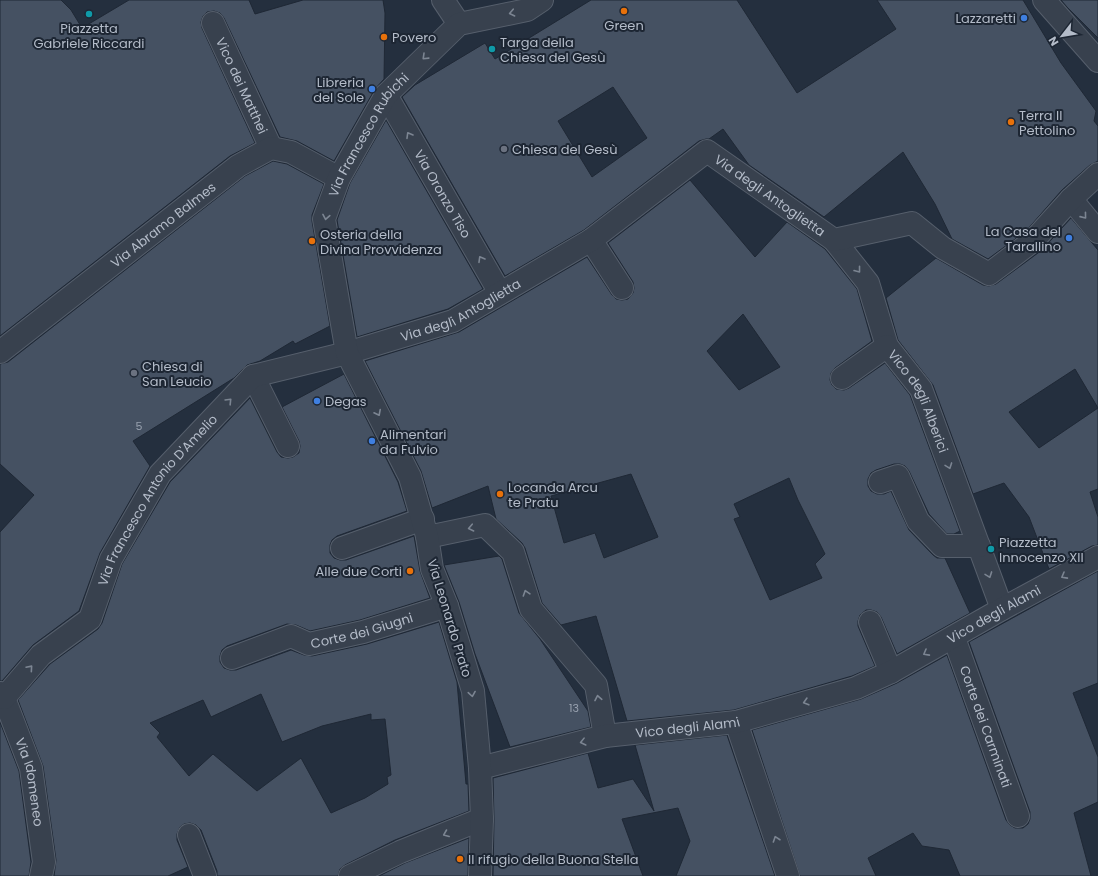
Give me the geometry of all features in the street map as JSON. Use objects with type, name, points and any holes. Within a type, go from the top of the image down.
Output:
[{"type":"street","points":[[443,0],[459,24],[527,10],[542,0]]},
{"type":"street","points":[[1044,0],[1098,61]]},
{"type":"street","name":"Vico dei Matthei","points":[[213,24],[271,148]]},
{"type":"street","name":"Via Francesco Rubichi","points":[[347,353],[324,219],[339,178],[386,95],[459,24]]},
{"type":"street","name":"Via Oronzo Tiso","points":[[386,95],[500,293]]},
{"type":"street","points":[[271,148],[291,152],[339,178]]},
{"type":"street","name":"Via Abramo Balmes","points":[[0,352],[238,166],[271,148]]},
{"type":"street","name":"Via degli Antoglietta","points":[[347,353],[453,321],[591,240],[707,151],[834,240],[912,223],[943,248],[989,274],[1034,240],[1071,199],[1098,174]]},
{"type":"street","points":[[1071,199],[1098,232]]},
{"type":"street","points":[[591,240],[622,288]]},
{"type":"street","name":"Vico degli Alberici","points":[[834,240],[868,283],[887,346],[921,389],[979,546]]},
{"type":"street","points":[[842,378],[887,346]]},
{"type":"street","points":[[288,446],[253,376],[347,353]]},
{"type":"street","name":"Via Leonardo Prato","points":[[347,353],[410,477],[425,527],[432,569],[447,606],[473,691],[480,768],[482,819],[480,876]]},
{"type":"street","name":"Via Francesco Antonio D'Amelio","points":[[2,696],[41,655],[90,619],[111,559],[160,474],[253,376]]},
{"type":"street","points":[[880,482],[898,476],[918,521],[942,546],[979,546],[1002,610]]},
{"type":"street","points":[[342,548],[425,527],[437,535],[485,525],[513,552],[531,609],[596,685],[605,736]]},
{"type":"street","name":"Vico degli Alami","points":[[480,768],[605,736],[736,722],[856,688],[891,672],[954,638],[1098,557]]},
{"type":"street","name":"Corte dei Giugni","points":[[232,658],[290,636],[309,644],[363,632],[447,606]]},
{"type":"street","points":[[870,622],[891,672]]},
{"type":"street","name":"Corte dei Carminati","points":[[954,638],[1018,816]]},
{"type":"street","name":"Via Idomeneo","points":[[2,696],[31,768],[44,862],[41,876]]},
{"type":"street","points":[[736,722],[788,876]]},
{"type":"street","points":[[350,876],[400,852],[482,819]]},
{"type":"street","points":[[189,835],[205,876]]},
{"type":"building","points":[[0,0],[61,0],[71,10],[82,28],[129,0],[249,0],[255,14],[303,0],[383,0],[385,13],[384,79],[375,89],[334,161],[297,141],[280,137],[224,18],[220,13],[214,11],[207,12],[203,16],[201,22],[202,28],[255,143],[230,156],[0,336]]},
{"type":"building","points":[[591,0],[737,0],[797,93],[896,29],[877,0],[1023,0],[1061,63],[1096,111],[1094,121],[1098,126],[1098,161],[1090,165],[1062,190],[1026,231],[988,259],[952,239],[935,204],[903,152],[824,217],[749,165],[723,129],[709,139],[699,141],[584,230],[505,276],[402,97],[415,85],[485,43],[495,59]],"holes":[[[613,87],[647,138],[592,177],[558,121]]]},
{"type":"building","points":[[1061,0],[1098,0],[1098,38],[1067,7]]},
{"type":"building","points":[[386,120],[483,289],[448,309],[357,337],[337,220],[350,183]]},
{"type":"building","points":[[273,161],[287,164],[324,184],[312,215],[312,221],[330,326],[295,344],[293,341],[260,361],[247,365],[234,378],[133,441],[150,466],[100,553],[79,611],[33,645],[2,681],[0,681],[0,532],[34,495],[0,464],[0,364],[8,362],[245,176]]},
{"type":"building","points":[[690,180],[755,257],[787,222],[825,249],[857,289],[872,341],[835,368],[831,373],[830,380],[832,385],[836,389],[844,390],[849,388],[885,363],[910,395],[960,531],[954,534],[947,534],[929,514],[909,471],[905,466],[894,464],[876,470],[871,473],[868,479],[868,486],[871,491],[877,494],[884,494],[891,491],[909,530],[933,555],[937,558],[945,558],[970,613],[897,654],[881,617],[877,612],[866,610],[860,615],[858,626],[875,666],[852,676],[734,710],[627,721],[596,616],[561,625],[542,603],[525,548],[522,543],[496,519],[488,486],[432,508],[421,471],[365,361],[459,332],[587,257],[612,295],[616,299],[628,299],[633,293],[633,282],[608,243]],"holes":[[[743,314],[780,367],[739,390],[707,351]],[[631,474],[658,537],[604,558],[595,533],[564,543],[551,496]],[[789,478],[798,500],[825,554],[815,564],[822,578],[770,600],[734,519],[740,517],[734,504]]]},
{"type":"building","points":[[1071,218],[1098,250],[1098,408],[1098,489],[1090,492],[1098,517],[1098,545],[1092,546],[1049,569],[1029,517],[1004,483],[973,494],[933,385],[898,340],[886,298],[936,258],[983,285],[989,286],[996,284],[1042,250]],"holes":[[[1075,369],[1098,408],[1039,448],[1009,412]]]},
{"type":"building","points":[[344,374],[398,482],[407,511],[337,536],[332,540],[330,545],[330,553],[334,558],[346,560],[414,536],[420,571],[430,598],[360,620],[310,631],[296,625],[287,624],[227,646],[222,650],[220,662],[224,668],[236,670],[291,650],[304,655],[312,656],[367,644],[439,622],[457,682],[466,784],[468,784],[469,811],[395,840],[345,865],[340,869],[338,876],[217,876],[217,871],[201,830],[196,825],[190,823],[184,824],[180,827],[177,834],[177,840],[188,867],[168,876],[54,876],[56,860],[43,766],[18,700],[50,664],[98,629],[102,623],[122,564],[170,482],[250,398],[277,452],[281,457],[293,457],[299,453],[299,441],[282,407]],"holes":[[[261,694],[282,742],[322,726],[371,714],[371,720],[385,719],[391,775],[387,777],[388,784],[365,798],[331,813],[301,758],[257,791],[213,754],[189,776],[157,737],[160,733],[150,723],[203,700],[211,717]]]},
{"type":"building","points":[[499,556],[502,559],[519,613],[540,639],[588,711],[591,727],[510,747],[475,654],[459,602],[444,565]]},
{"type":"building","points":[[1098,571],[1098,683],[1073,693],[1098,757],[1098,802],[1074,813],[1091,876],[960,876],[949,850],[922,846],[913,833],[868,858],[876,876],[800,876],[752,730],[861,699],[897,683],[947,655],[1006,820],[1015,828],[1023,828],[1028,824],[1030,812],[969,642]]},
{"type":"building","points":[[0,722],[19,771],[31,862],[29,876],[0,876]]},
{"type":"building","points":[[727,735],[775,876],[676,876],[690,841],[678,808],[622,819],[643,876],[493,876],[493,778],[588,753],[598,788],[633,779],[654,811],[635,745]]},
{"type":"building","points":[[469,838],[468,876],[379,876],[405,863]]},
{"type":"place","name":"Green","points":[[624,11]]},
{"type":"place","name":"Piazzetta Gabriele Riccardi","points":[[89,14]]},
{"type":"place","name":"Lazzaretti","points":[[1024,18]]},
{"type":"place","name":"Povero","points":[[384,37]]},
{"type":"place","name":"Targa della Chiesa del Gesù","points":[[492,49]]},
{"type":"place","name":"Libreria del Sole","points":[[372,89]]},
{"type":"place","name":"Terra Il Pettolino","points":[[1011,122]]},
{"type":"place","name":"Chiesa del Gesù","points":[[504,149]]},
{"type":"place","name":"La Casa del Tarallino","points":[[1069,238]]},
{"type":"place","name":"Osteria della Divina Provvidenza","points":[[312,241]]},
{"type":"place","name":"Chiesa di San Leucio","points":[[134,373]]},
{"type":"place","name":"Degas","points":[[317,401]]},
{"type":"place","name":"Alimentari da Fulvio","points":[[372,441]]},
{"type":"place","name":"Locanda Arcu te Pratu","points":[[500,494]]},
{"type":"place","name":"Piazzetta Innocenzo XII","points":[[991,549]]},
{"type":"place","name":"Alle due Corti","points":[[410,571]]},
{"type":"place","name":"Il rifugio della Buona Stella","points":[[460,859]]}]
